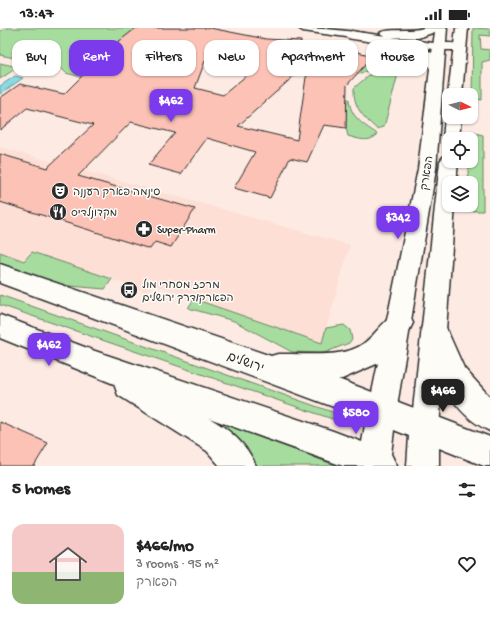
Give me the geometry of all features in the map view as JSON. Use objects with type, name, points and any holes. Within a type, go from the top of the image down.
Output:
[{"type":"main road","name":"ירושלים","points":[[0,273],[348,397],[382,412],[490,453]]},
{"type":"main road","points":[[265,368],[342,366],[372,353],[400,324]]},
{"type":"main road","points":[[0,326],[95,364],[318,441],[376,465],[382,412]]},
{"type":"main road","points":[[434,329],[449,370],[458,384],[470,399],[490,416]]},
{"type":"main road","points":[[95,364],[218,440],[240,466]]},
{"type":"main road","points":[[423,466],[425,428]]},
{"type":"street","points":[[303,28],[407,47],[421,52],[431,58],[438,72]]},
{"type":"street","points":[[341,28],[461,47]]},
{"type":"street","points":[[378,33],[418,34],[434,28]]},
{"type":"street","name":"הפארק","points":[[382,412],[400,324],[427,169],[438,72],[441,28]]},
{"type":"street","points":[[456,88],[462,28]]},
{"type":"street","points":[[352,36],[440,44]]},
{"type":"street","name":"הפארק","points":[[425,428],[442,256],[448,168]]},
{"type":"shaded area","points":[[0,147],[350,245],[322,343],[152,284],[147,292],[32,252],[24,261],[0,252]]},
{"type":"green space","points":[[5,28],[138,28],[124,40],[69,40],[69,74],[61,68],[61,40],[12,40],[12,58],[0,55],[0,32]]},
{"type":"green space","points":[[473,28],[490,29],[490,36],[480,35],[481,49],[490,50],[490,60],[482,62],[482,100],[478,99],[478,88],[472,88]]},
{"type":"green space","points":[[0,63],[12,66],[12,71],[0,79]]},
{"type":"green space","points":[[366,64],[366,71],[358,74]]},
{"type":"green space","points":[[368,76],[397,76],[384,127],[377,129],[363,116],[355,101],[354,88]]},
{"type":"green space","points":[[346,99],[349,99],[354,115],[377,135],[367,140],[348,136],[346,128]]},
{"type":"green space","points":[[478,134],[483,135],[483,211],[478,211],[478,176],[468,176],[469,168],[478,168]]},
{"type":"green space","points":[[0,252],[24,261],[32,252],[112,279],[105,289],[58,285],[0,266]]},
{"type":"green space","points":[[0,295],[335,413],[347,421],[341,422],[0,305]]},
{"type":"green space","points":[[194,299],[322,343],[326,328],[344,325],[350,330],[352,339],[349,343],[324,353],[292,352],[234,321],[188,308]]},
{"type":"green space","points":[[206,416],[337,466],[252,466]]},
{"type":"water","points":[[15,76],[23,78],[0,94],[0,86]]},
{"type":"building","points":[[136,28],[210,28],[266,39],[284,40],[267,40],[267,76],[294,76],[238,126],[297,140],[306,77],[355,76],[347,85],[346,128],[324,125],[307,162],[290,158],[270,198],[234,188],[255,152],[207,138],[181,174],[148,165],[175,133],[131,122],[78,176],[195,209],[171,247],[155,242],[150,249],[0,202],[0,154],[47,168],[93,125],[27,108],[0,130],[0,98],[20,84],[64,94],[82,76],[124,76],[124,40],[121,40]]},
{"type":"building","points":[[358,52],[366,54],[366,64],[358,73]]},
{"type":"building","points":[[0,422],[48,443],[34,466],[0,466]]},
{"type":"place","name":"סינמה פארק רעננה","points":[[60,191]]},
{"type":"place","name":"מקדונלד'ס","points":[[58,212]]},
{"type":"place","name":"Super-Pharm","points":[[144,229]]},
{"type":"place","name":"מרכז מסחרי מול הפארק/דרך ירושלים","points":[[129,290]]}]
